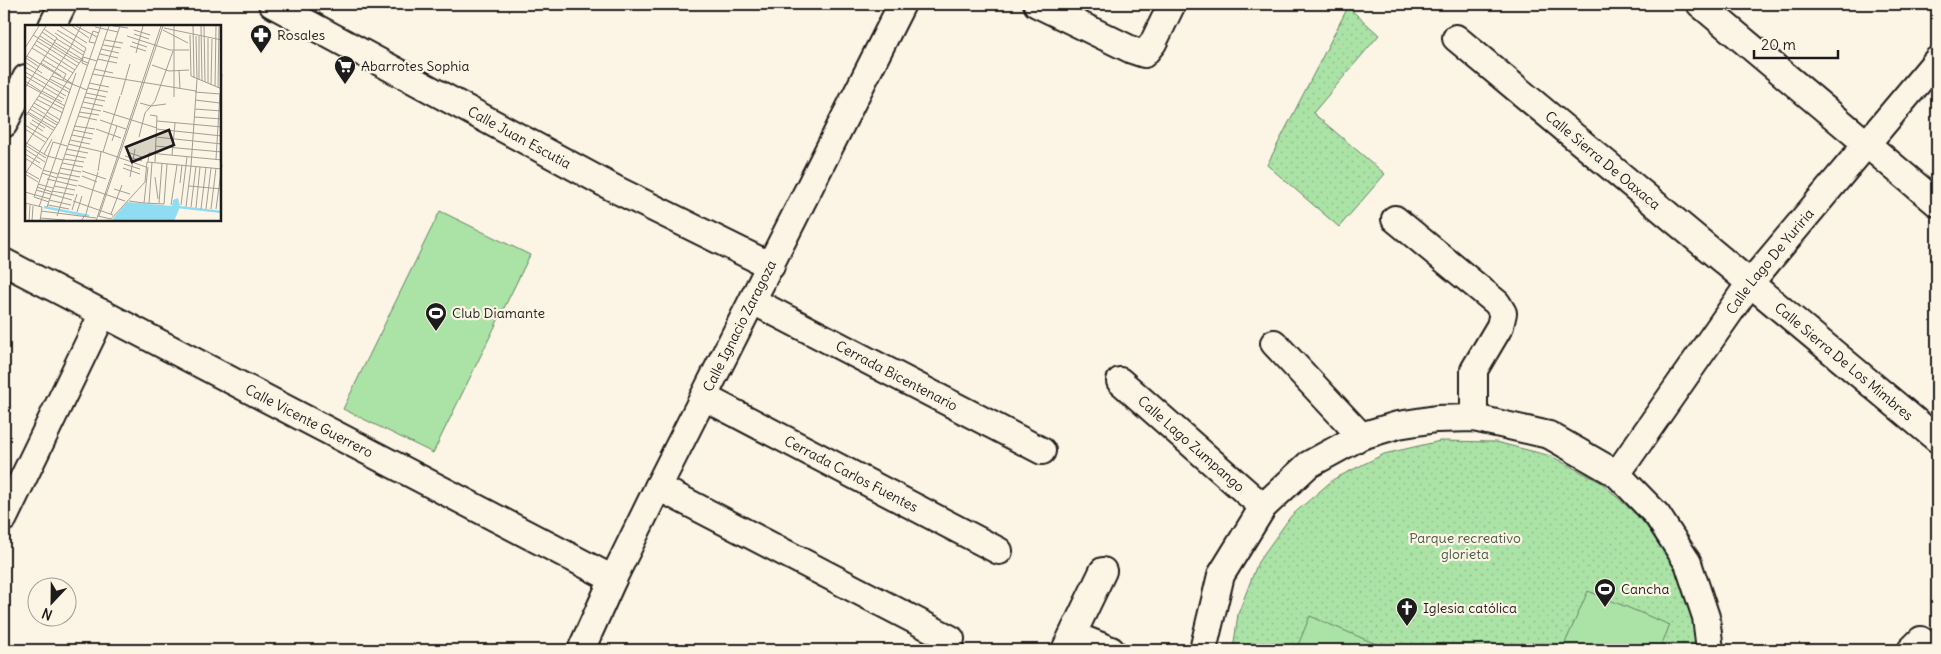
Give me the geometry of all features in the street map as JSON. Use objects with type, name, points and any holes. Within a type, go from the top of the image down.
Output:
[{"type":"street","points":[[52,25],[63,4]]},
{"type":"street","name":"Calle Juan Escutia","points":[[272,4],[616,190],[770,266]]},
{"type":"street","name":"Calle Ignacio Zaragoza","points":[[581,650],[658,487],[902,4]]},
{"type":"street","points":[[1037,4],[1144,54],[1154,43],[1172,4]]},
{"type":"street","points":[[1700,4],[1937,203]]},
{"type":"street","name":"Calle Sierra De Oaxaca","points":[[1456,38],[1750,283]]},
{"type":"street","name":"Calle Lago De Yuriria","points":[[1617,474],[1750,283],[1937,60]]},
{"type":"street","points":[[4,124],[25,80]]},
{"type":"street","points":[[1395,219],[1496,303],[1503,313],[1500,326],[1474,370],[1474,418]]},
{"type":"street","name":"Calle Vicente Guerrero","points":[[4,262],[613,579]]},
{"type":"street","name":"Calle Sierra De Los Mimbres","points":[[1750,283],[1937,439]]},
{"type":"street","name":"Cerrada Bicentenario","points":[[753,301],[1042,451]]},
{"type":"street","points":[[4,518],[103,313]]},
{"type":"street","points":[[1274,343],[1361,436]]},
{"type":"street","name":"Calle Lago Zumpango","points":[[1120,381],[1262,507]]},
{"type":"street","name":"Cerrada Carlos Fuentes","points":[[704,397],[999,551]]},
{"type":"street","points":[[1203,650],[1221,575],[1262,507],[1308,465],[1361,436],[1398,425],[1436,419],[1474,418],[1549,436],[1617,474],[1657,515],[1688,564],[1706,618],[1710,650]]},
{"type":"street","points":[[658,487],[951,639]]},
{"type":"street","points":[[1102,571],[1069,642],[1112,650]]},
{"type":"green space","points":[[1348,7],[1379,35],[1313,113],[1385,174],[1339,227],[1267,165]]},
{"type":"green space","name":"Club Diamante","points":[[440,211],[530,255],[433,453],[343,409]]},
{"type":"green space","name":"Parque recreativo glorieta","points":[[1440,441],[1496,442],[1551,456],[1602,483],[1643,521],[1675,568],[1694,621],[1698,650],[1233,650],[1238,614],[1258,562],[1291,516],[1334,479],[1384,454]]},
{"type":"green space","name":"Cancha","points":[[1588,591],[1670,625],[1659,650],[1562,650]]},
{"type":"green space","points":[[1310,616],[1390,650],[1296,650]]},
{"type":"place","name":"Rosales","points":[[261,54]]},
{"type":"place","name":"Abarrotes Sophia","points":[[345,85]]},
{"type":"place","name":"Club Diamante","points":[[436,332]]},
{"type":"place","name":"Cancha","points":[[1605,608]]},
{"type":"place","name":"Iglesia católica","points":[[1407,627]]}]
